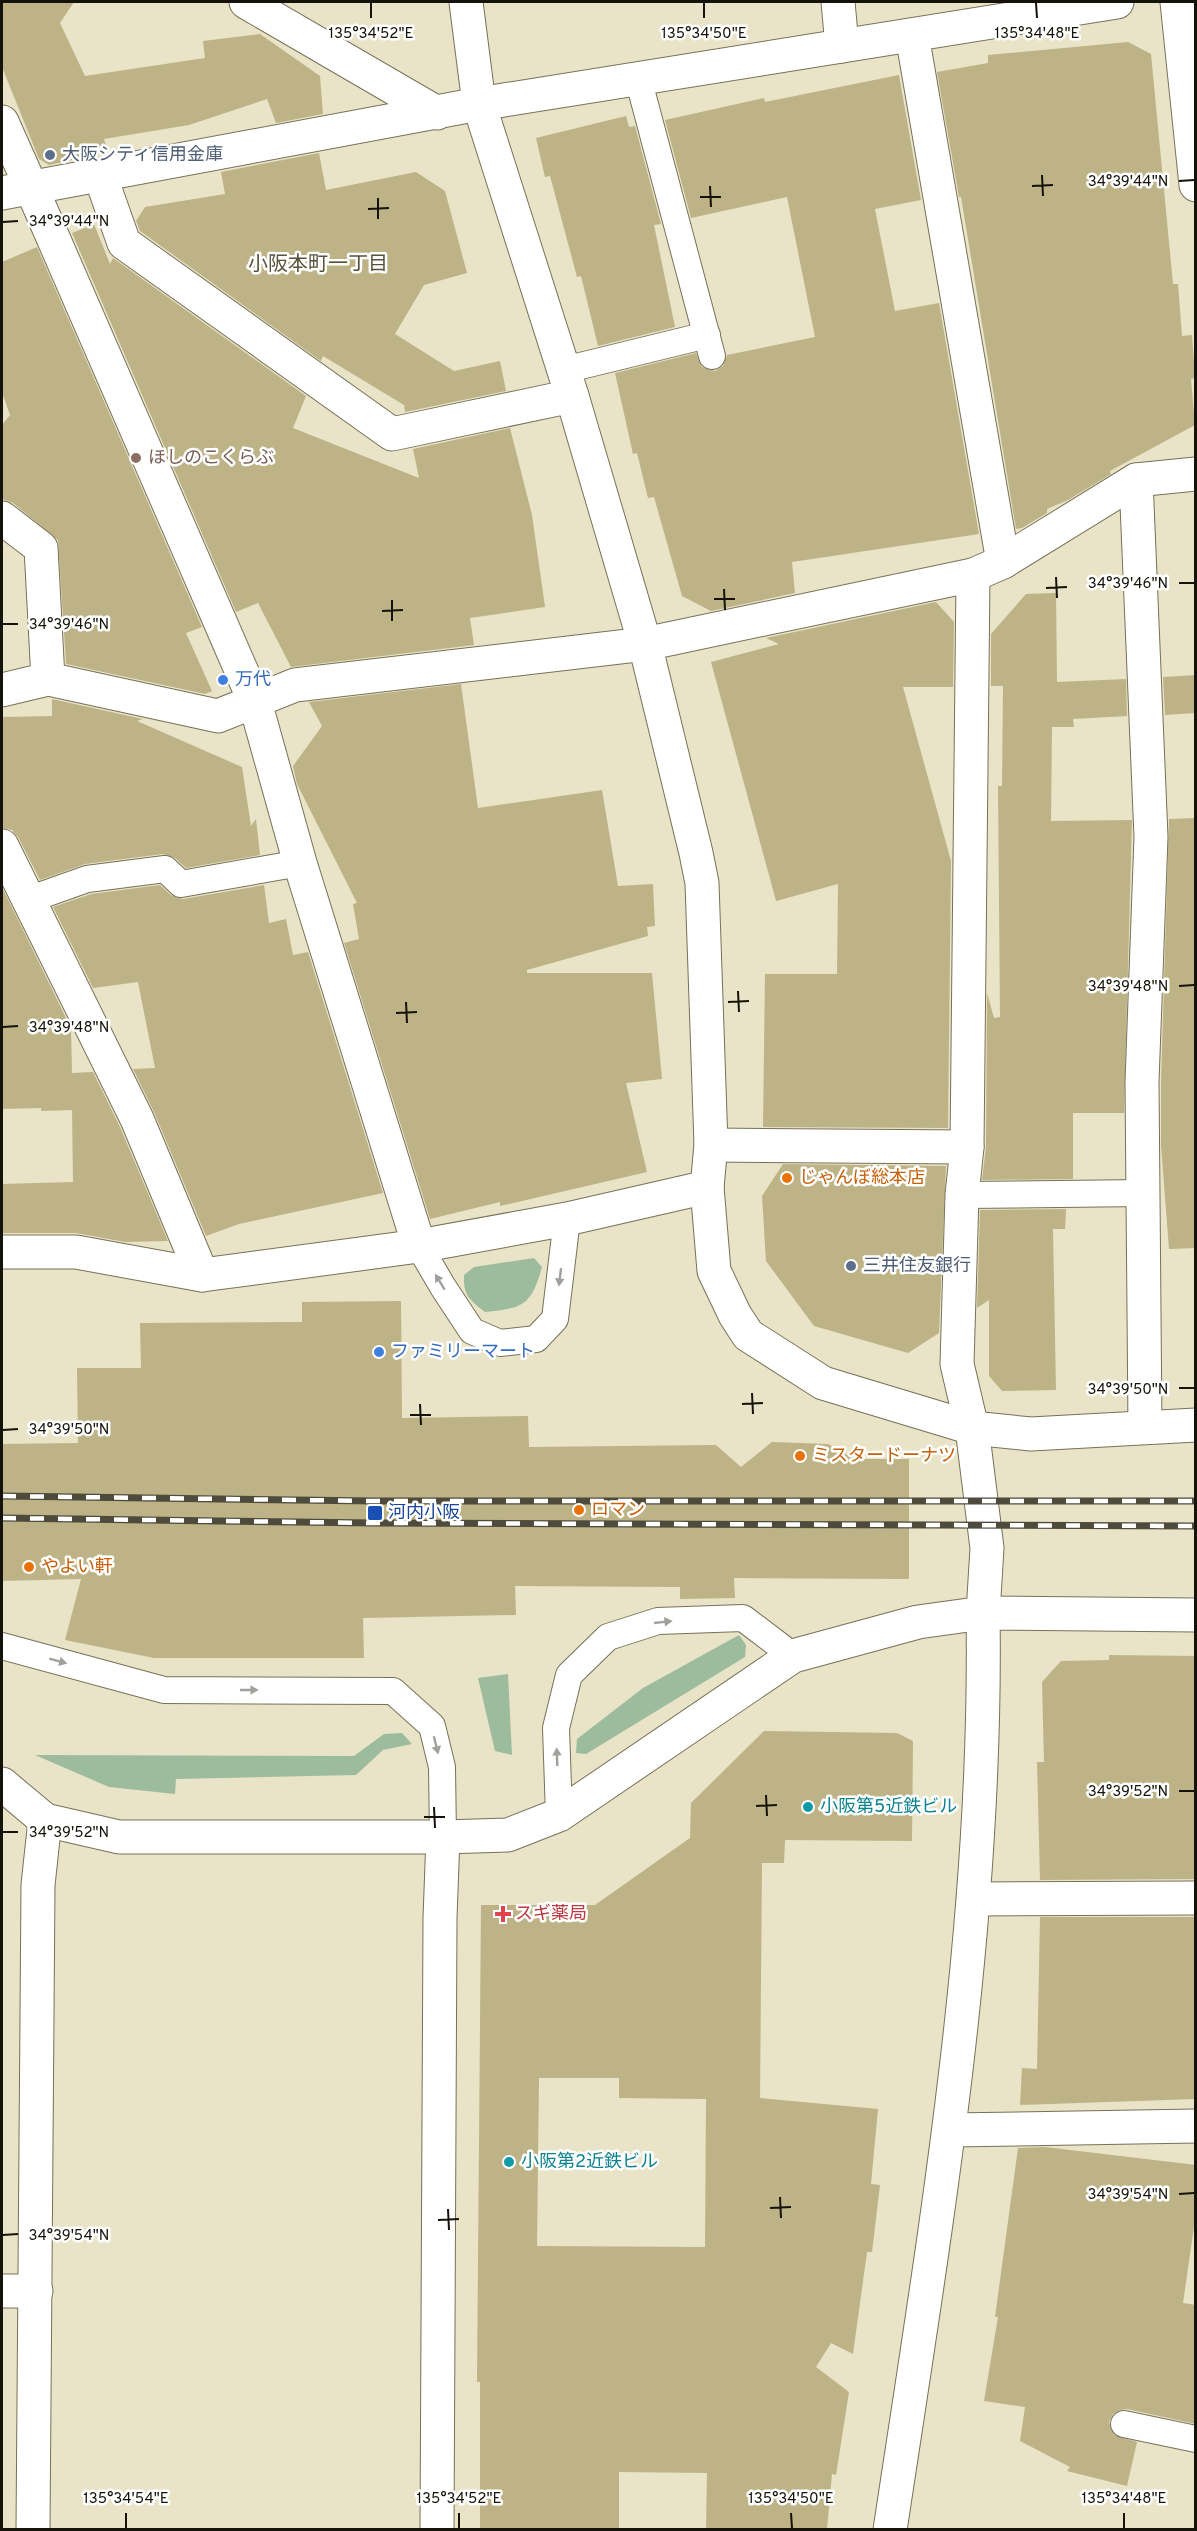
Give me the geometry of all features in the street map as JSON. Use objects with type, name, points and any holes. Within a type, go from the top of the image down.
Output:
[{"type":"street","points":[[246,2],[437,114]]},
{"type":"street","points":[[466,2],[479,104],[568,383],[645,644],[702,883],[711,1145],[707,1187],[714,1271],[735,1315],[748,1335],[823,1383],[972,1428],[1030,1434],[1196,1425]]},
{"type":"street","points":[[838,2],[842,46]]},
{"type":"street","points":[[16,190],[437,114],[479,104],[1117,2]]},
{"type":"street","points":[[1177,2],[1196,185]]},
{"type":"street","points":[[912,35],[1003,562]]},
{"type":"street","points":[[2,122],[16,190]]},
{"type":"street","points":[[2,169],[16,190],[255,702],[300,863],[419,1246]]},
{"type":"street","points":[[100,175],[124,243],[392,434],[568,383]]},
{"type":"street","points":[[2,690],[48,679],[218,716],[295,685],[645,644],[973,575],[1003,562],[1136,480],[1196,474]]},
{"type":"street","points":[[1136,480],[1151,837],[1142,1082],[1145,1427]]},
{"type":"street","points":[[2,518],[41,548],[48,679]]},
{"type":"street","points":[[891,2529],[950,2130],[974,1899],[985,1683],[984,1613],[987,1548],[972,1428],[957,1364],[962,1195],[967,1147],[973,575]]},
{"type":"street","points":[[2,846],[137,1119],[202,1275]]},
{"type":"street","points":[[711,1145],[967,1147]]},
{"type":"street","points":[[2,1252],[76,1252],[202,1275],[419,1246],[567,1219],[707,1187]]},
{"type":"street","points":[[2,1784],[45,1820],[119,1836],[443,1837],[508,1834],[559,1815],[793,1656],[918,1622],[984,1613],[1196,1615]]},
{"type":"street","points":[[33,2529],[38,1885],[45,1820]]},
{"type":"street","points":[[437,2529],[440,1918],[443,1837]]},
{"type":"street","points":[[974,1899],[1196,1898]]},
{"type":"street","points":[[950,2130],[1196,2126]]},
{"type":"street","points":[[2,2291],[36,2291]]},
{"type":"lane","points":[[568,383],[709,346],[638,78]]},
{"type":"lane","points":[[28,900],[87,879],[165,869],[181,884],[300,863]]},
{"type":"lane","points":[[962,1195],[1144,1193]]},
{"type":"lane","points":[[419,1246],[472,1331],[500,1343],[536,1339],[555,1319],[567,1219]]},
{"type":"lane","points":[[559,1815],[556,1728],[570,1675],[608,1638],[658,1621],[743,1618],[793,1656]]},
{"type":"lane","points":[[2,1646],[164,1690],[393,1691],[432,1726],[441,1767],[443,1837]]},
{"type":"lane","points":[[1124,2424],[1196,2439]]},
{"type":"green space","points":[[534,1258],[542,1267],[534,1290],[524,1303],[508,1309],[485,1312],[468,1297],[464,1275],[474,1267]]},
{"type":"green space","points":[[739,1635],[746,1645],[745,1657],[586,1754],[576,1753],[577,1739],[643,1688]]},
{"type":"green space","points":[[508,1674],[512,1755],[495,1751],[478,1678]]},
{"type":"green space","points":[[402,1733],[412,1744],[383,1750],[356,1775],[176,1779],[175,1794],[109,1787],[35,1755],[354,1756],[384,1734]]},
{"type":"building","points":[[2,2],[74,2],[60,23],[85,76],[205,58],[203,41],[260,34],[320,76],[323,114],[276,123],[267,99],[189,125],[104,139],[108,152],[49,165],[39,159],[2,67]]},
{"type":"building","points":[[1128,42],[1151,54],[1173,284],[1178,284],[1182,336],[1192,335],[1195,378],[1191,379],[1195,425],[1110,471],[1111,474],[1068,500],[1047,509],[1047,513],[1022,528],[1016,529],[961,197],[959,197],[937,72],[988,63],[988,55]]},
{"type":"building","points":[[899,75],[921,200],[875,209],[895,311],[939,303],[979,534],[792,562],[795,593],[711,611],[682,596],[654,497],[648,498],[637,453],[633,454],[615,373],[696,353],[702,367],[715,371],[723,366],[727,355],[815,337],[787,197],[691,218],[665,120],[764,98],[765,102]]},
{"type":"building","points":[[626,116],[629,127],[635,126],[661,224],[654,225],[675,327],[598,346],[581,276],[577,277],[550,176],[545,177],[536,138]]},
{"type":"building","points":[[319,153],[326,190],[416,172],[445,191],[467,273],[424,285],[395,334],[454,371],[500,361],[506,391],[405,412],[404,405],[323,356],[321,361],[140,231],[136,221],[145,207],[225,194],[221,172]]},
{"type":"building","points":[[94,224],[110,264],[113,258],[306,396],[293,428],[419,478],[413,449],[510,428],[532,515],[545,607],[470,618],[474,645],[291,667],[258,603],[236,612],[72,233]]},
{"type":"building","points":[[37,247],[202,627],[186,633],[212,691],[205,694],[66,664],[58,540],[13,503],[2,499],[2,425],[10,415],[2,392],[2,262]]},
{"type":"building","points":[[1056,593],[1057,682],[1126,679],[1127,716],[1073,719],[1074,727],[1052,727],[1051,821],[1132,820],[1124,1113],[1073,1113],[1073,1179],[982,1180],[986,1147],[987,993],[994,1018],[1000,1017],[998,786],[1002,786],[1003,686],[991,686],[991,634],[1026,594]]},
{"type":"building","points":[[936,602],[954,622],[953,687],[903,687],[951,861],[948,1128],[763,1127],[765,974],[837,974],[838,884],[776,901],[711,662],[779,644],[766,638]]},
{"type":"building","points":[[1196,675],[1196,713],[1165,715],[1163,677]]},
{"type":"building","points":[[461,684],[478,808],[602,790],[618,886],[653,884],[655,926],[647,927],[648,936],[527,970],[527,973],[652,973],[662,1079],[626,1083],[647,1172],[500,1206],[500,1202],[430,1219],[344,943],[359,939],[353,904],[357,903],[297,784],[293,766],[322,726],[309,702]]},
{"type":"building","points":[[52,699],[143,719],[137,721],[242,767],[251,826],[256,819],[260,855],[186,868],[175,858],[163,854],[85,864],[40,880],[18,837],[12,830],[2,828],[2,717],[52,716]]},
{"type":"building","points":[[1196,818],[1196,1248],[1169,1249],[1161,1145],[1161,1082],[1169,819]]},
{"type":"building","points":[[160,885],[171,895],[183,899],[264,885],[269,923],[286,919],[293,955],[308,952],[383,1193],[239,1224],[206,1236],[154,1112],[133,1069],[155,1068],[138,982],[93,988],[53,907],[91,894]]},
{"type":"building","points":[[2,887],[71,1028],[72,1073],[93,1072],[120,1127],[168,1241],[125,1242],[76,1233],[2,1233],[2,1184],[73,1182],[72,1110],[2,1109]]},
{"type":"building","points":[[783,1164],[946,1166],[939,1333],[908,1353],[814,1326],[766,1261],[762,1196]]},
{"type":"building","points":[[1066,1209],[1065,1229],[1053,1229],[1056,1390],[1002,1391],[989,1376],[989,1300],[977,1308],[980,1210]]},
{"type":"building","points":[[401,1301],[402,1418],[528,1416],[529,1447],[716,1445],[741,1467],[772,1442],[828,1444],[855,1459],[909,1459],[909,1579],[734,1578],[735,1598],[680,1599],[680,1587],[515,1586],[516,1615],[363,1618],[364,1658],[154,1658],[65,1640],[81,1579],[2,1581],[2,1444],[78,1443],[77,1368],[141,1368],[140,1323],[302,1322],[302,1302]]},
{"type":"building","points":[[1109,1655],[1196,1656],[1196,1879],[1040,1880],[1037,1762],[1044,1762],[1042,1682],[1061,1661],[1109,1660]]},
{"type":"building","points":[[764,1731],[897,1733],[913,1741],[912,1841],[785,1840],[784,1863],[762,1863],[760,2098],[878,2109],[871,2184],[880,2185],[872,2252],[867,2252],[853,2354],[831,2343],[816,2367],[849,2392],[836,2475],[832,2474],[827,2529],[706,2529],[707,2473],[619,2472],[619,2529],[480,2529],[480,2382],[477,2382],[481,1905],[595,1905],[690,1838],[691,1803]],"holes":[[[539,2078],[619,2078],[619,2098],[706,2099],[705,2247],[537,2246]]]},
{"type":"building","points":[[1040,1917],[1196,1917],[1196,2099],[1020,2105],[1022,2068],[1037,2069]]},
{"type":"building","points":[[1045,2147],[1196,2165],[1196,2213],[1183,2303],[1196,2305],[1196,2424],[1127,2409],[1113,2414],[1109,2422],[1114,2435],[1137,2442],[1127,2486],[1067,2471],[1070,2467],[1020,2441],[1025,2407],[984,2401],[998,2317],[995,2317],[1018,2148]]},
{"type":"railway","points":[[2,1496],[375,1501],[1196,1501]]},
{"type":"railway","points":[[2,1518],[375,1523],[1196,1526]]},
{"type":"place","name":"大阪シティ信用金庫","points":[[50,155]]},
{"type":"place","name":"ほしのこくらぶ","points":[[136,458]]},
{"type":"place","name":"万代","points":[[223,680]]},
{"type":"place","name":"じゃんぼ総本店","points":[[787,1178]]},
{"type":"place","name":"三井住友銀行","points":[[851,1266]]},
{"type":"place","name":"ファミリーマート","points":[[379,1352]]},
{"type":"place","name":"ミスタードーナツ","points":[[800,1456]]},
{"type":"place","name":"ロマン","points":[[579,1510]]},
{"type":"place","name":"河内小阪","points":[[375,1513]]},
{"type":"place","name":"やよい軒","points":[[29,1567]]},
{"type":"place","name":"小阪第5近鉄ビル","points":[[808,1807]]},
{"type":"place","name":"スギ薬局","points":[[503,1914]]},
{"type":"place","name":"小阪第2近鉄ビル","points":[[509,2162]]},
{"type":"district","name":"小阪本町一丁目","points":[[318,265]]}]
